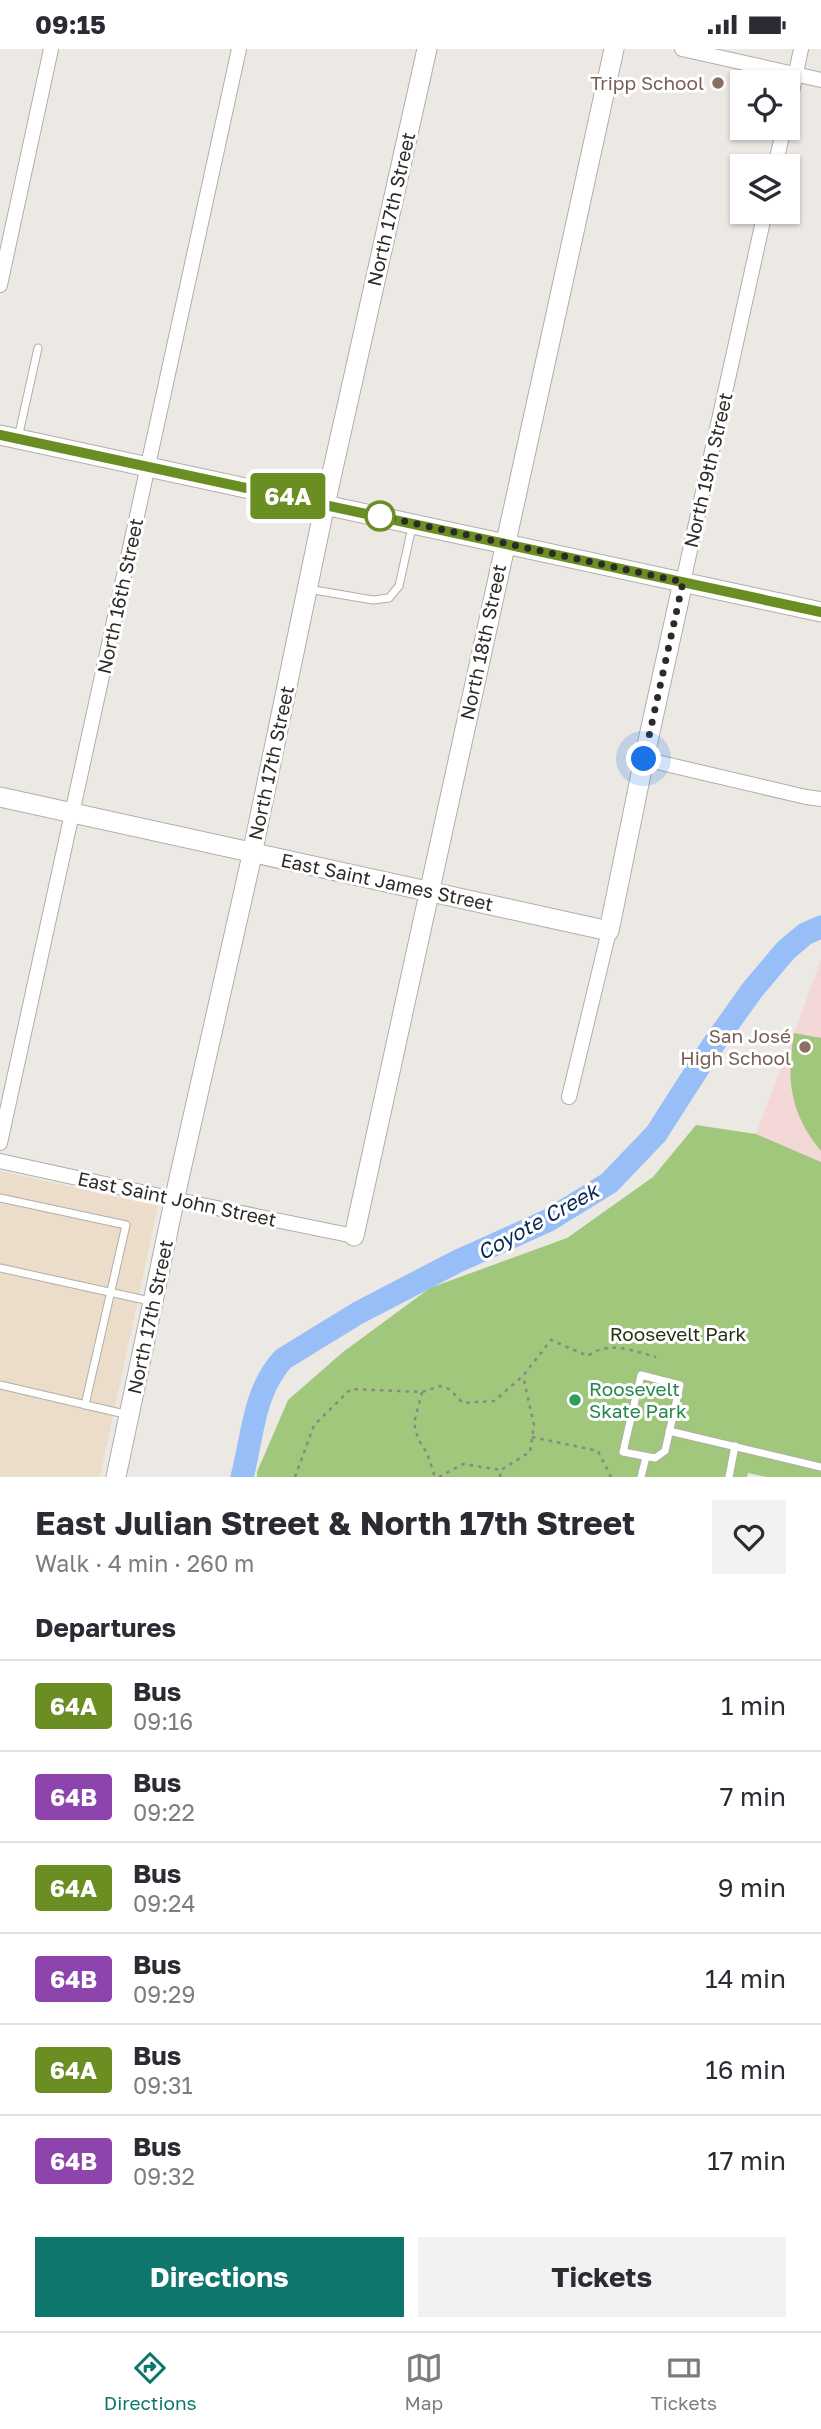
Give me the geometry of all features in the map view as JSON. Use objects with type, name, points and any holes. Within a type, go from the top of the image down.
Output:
[{"type":"main road","name":"North 17th Street","points":[[116,1477],[307,589],[427,49]]},
{"type":"main road","name":"North 18th Street","points":[[354,1236],[614,49]]},
{"type":"main road","points":[[9,437],[821,612]]},
{"type":"main road","name":"North 19th Street","points":[[609,930],[683,582]]},
{"type":"main road","name":"East Saint James Street","points":[[0,797],[609,930]]},
{"type":"street","points":[[0,285],[51,49]]},
{"type":"street","name":"North 16th Street","points":[[0,1143],[239,49]]},
{"type":"street","points":[[682,49],[778,70]]},
{"type":"street","points":[[797,70],[801,49]]},
{"type":"street","points":[[800,75],[821,80]]},
{"type":"street","name":"North 19th Street","points":[[683,582],[762,224]]},
{"type":"street","points":[[644,759],[821,799]]},
{"type":"street","name":"North 19th Street","points":[[569,1097],[609,930]]},
{"type":"street","name":"East Saint John Street","points":[[0,1161],[354,1236]]},
{"type":"lane","points":[[9,437],[38,348]]},
{"type":"lane","points":[[307,589],[373,600],[388,598],[399,586],[413,523]]},
{"type":"lane","points":[[0,1198],[125,1225],[85,1405]]},
{"type":"lane","points":[[0,1268],[152,1302]]},
{"type":"lane","points":[[640,1375],[680,1385],[665,1451],[655,1458],[646,1457],[623,1452],[640,1375]]},
{"type":"lane","points":[[0,1385],[130,1415]]},
{"type":"lane","points":[[669,1431],[821,1467]]},
{"type":"lane","points":[[729,1477],[735,1446]]},
{"type":"lane","points":[[641,1477],[646,1457]]},
{"type":"path","points":[[295,1477],[314,1425],[351,1389],[422,1392],[440,1386],[449,1389],[463,1403],[494,1401],[523,1376],[551,1340],[588,1356],[598,1349],[612,1347],[656,1357]]},
{"type":"path","points":[[422,1392],[414,1423],[418,1439],[437,1477],[463,1464],[501,1470],[530,1452],[534,1425],[523,1376]]},
{"type":"path","points":[[532,1437],[598,1451],[611,1477]]},
{"type":"path","points":[[500,1477],[501,1470]]},
{"type":"shaded area","name":"San José High School","points":[[821,960],[821,1162],[756,1134]]},
{"type":"shaded area","points":[[0,1171],[158,1206],[100,1477],[0,1477]]},
{"type":"green space","points":[[794,1033],[821,1038],[821,1151],[803,1124],[793,1096],[790,1066]]},
{"type":"green space","name":"Roosevelt Park","points":[[696,1125],[756,1134],[821,1162],[821,1477],[766,1477],[748,1473],[747,1477],[257,1477],[288,1400],[343,1352],[430,1288],[567,1238],[653,1177]]},
{"type":"waterway","name":"Coyote Creek","points":[[242,1477],[260,1400],[265,1386],[283,1359],[358,1313],[456,1262],[549,1220],[609,1183],[656,1134],[713,1045],[753,989],[786,950],[805,934],[821,927]]},
{"type":"bus line","name":"64A","points":[[0,435],[821,612]]},
{"type":"place","name":"Tripp School","points":[[718,83]]},
{"type":"place","name":"San José High School","points":[[805,1047]]},
{"type":"place","name":"Roosevelt Skate Park","points":[[575,1400]]},
{"type":"route","points":[[380,516],[683,582],[644,759]]}]
